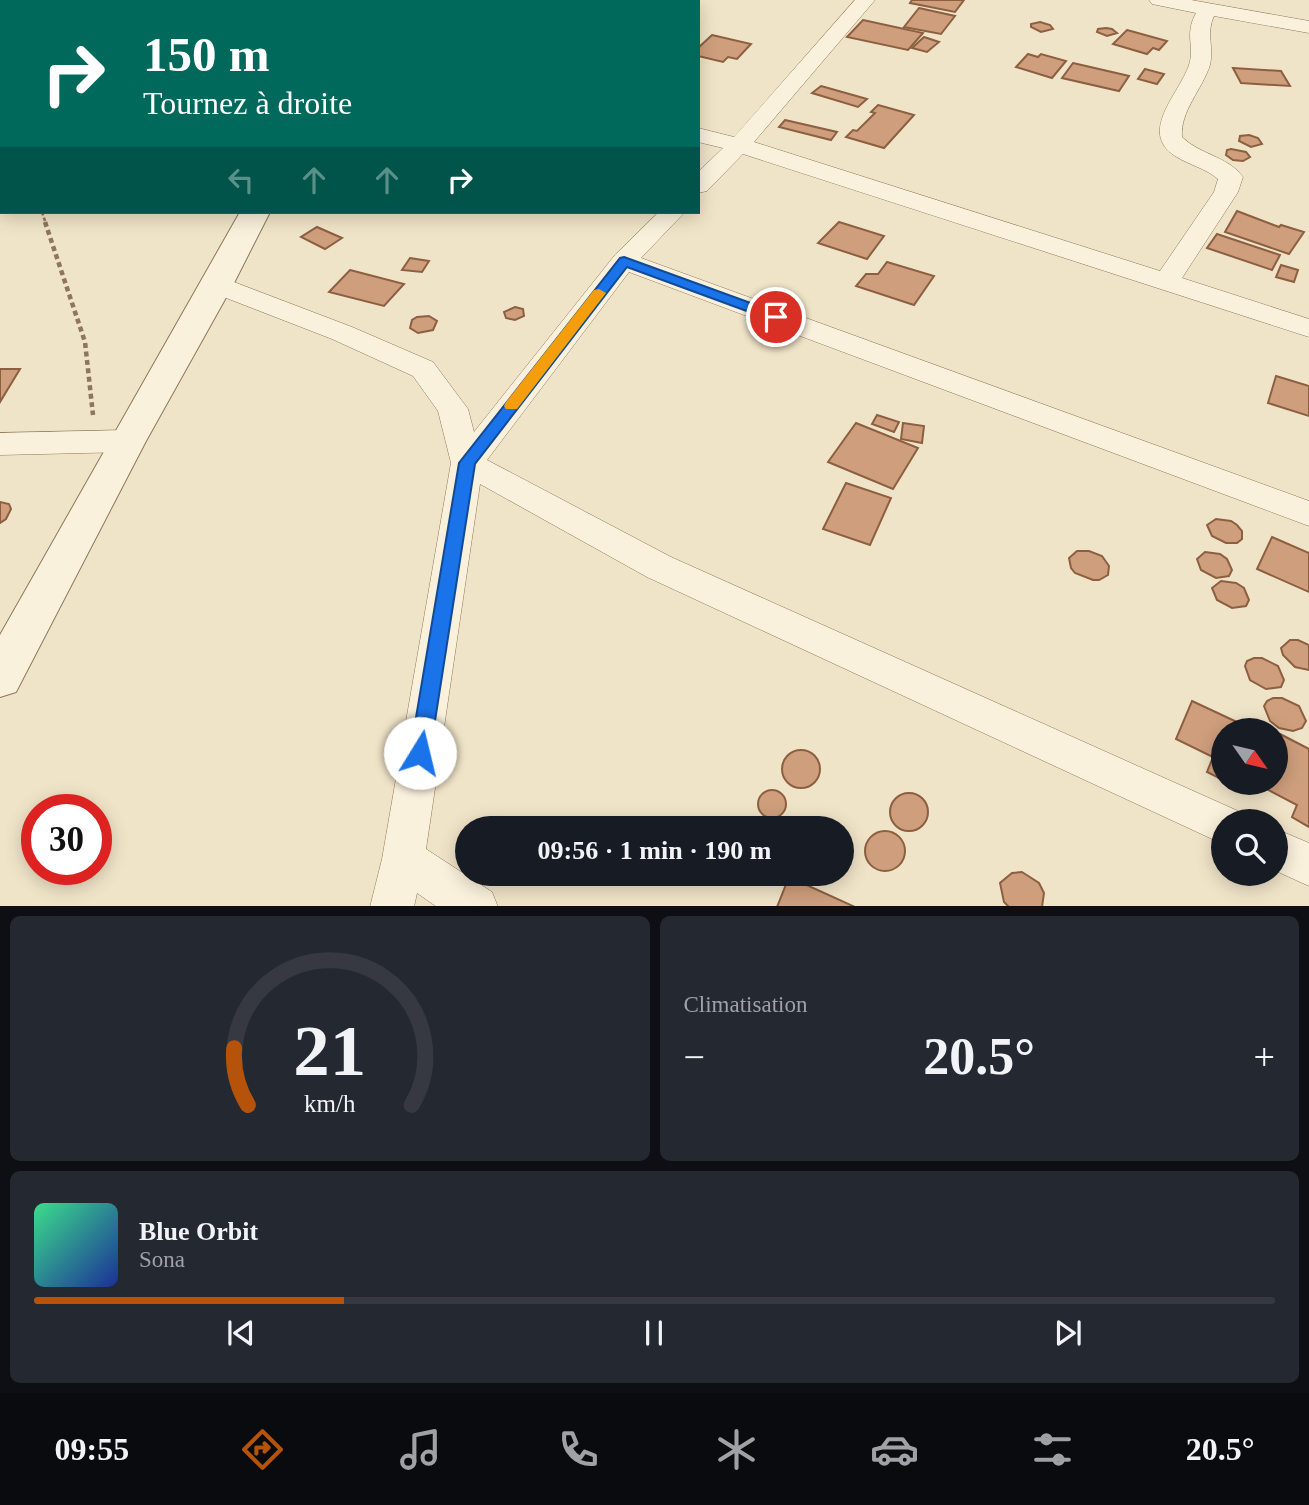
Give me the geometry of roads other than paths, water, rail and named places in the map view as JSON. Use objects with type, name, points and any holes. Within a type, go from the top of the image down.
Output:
[{"type":"street","points":[[700,184],[739,145],[865,0]]},
{"type":"street","points":[[1159,0],[1309,27]]},
{"type":"street","points":[[1166,282],[1226,192],[1231,177],[1214,164],[1183,151],[1171,139],[1170,125],[1200,63],[1199,26],[1208,9]]},
{"type":"street","points":[[700,135],[739,145],[1309,328]]},
{"type":"street","points":[[0,677],[111,441],[217,285],[254,214]]},
{"type":"street","points":[[467,463],[624,261],[671,214]]},
{"type":"street","points":[[624,261],[1309,514]]},
{"type":"street","points":[[217,285],[342,333],[423,369],[453,409],[467,463],[403,859],[392,906]]},
{"type":"street","points":[[0,444],[111,441]]},
{"type":"street","points":[[467,463],[659,567],[1211,820]]},
{"type":"street","points":[[1288,855],[1309,865]]},
{"type":"street","points":[[403,859],[476,906]]}]
